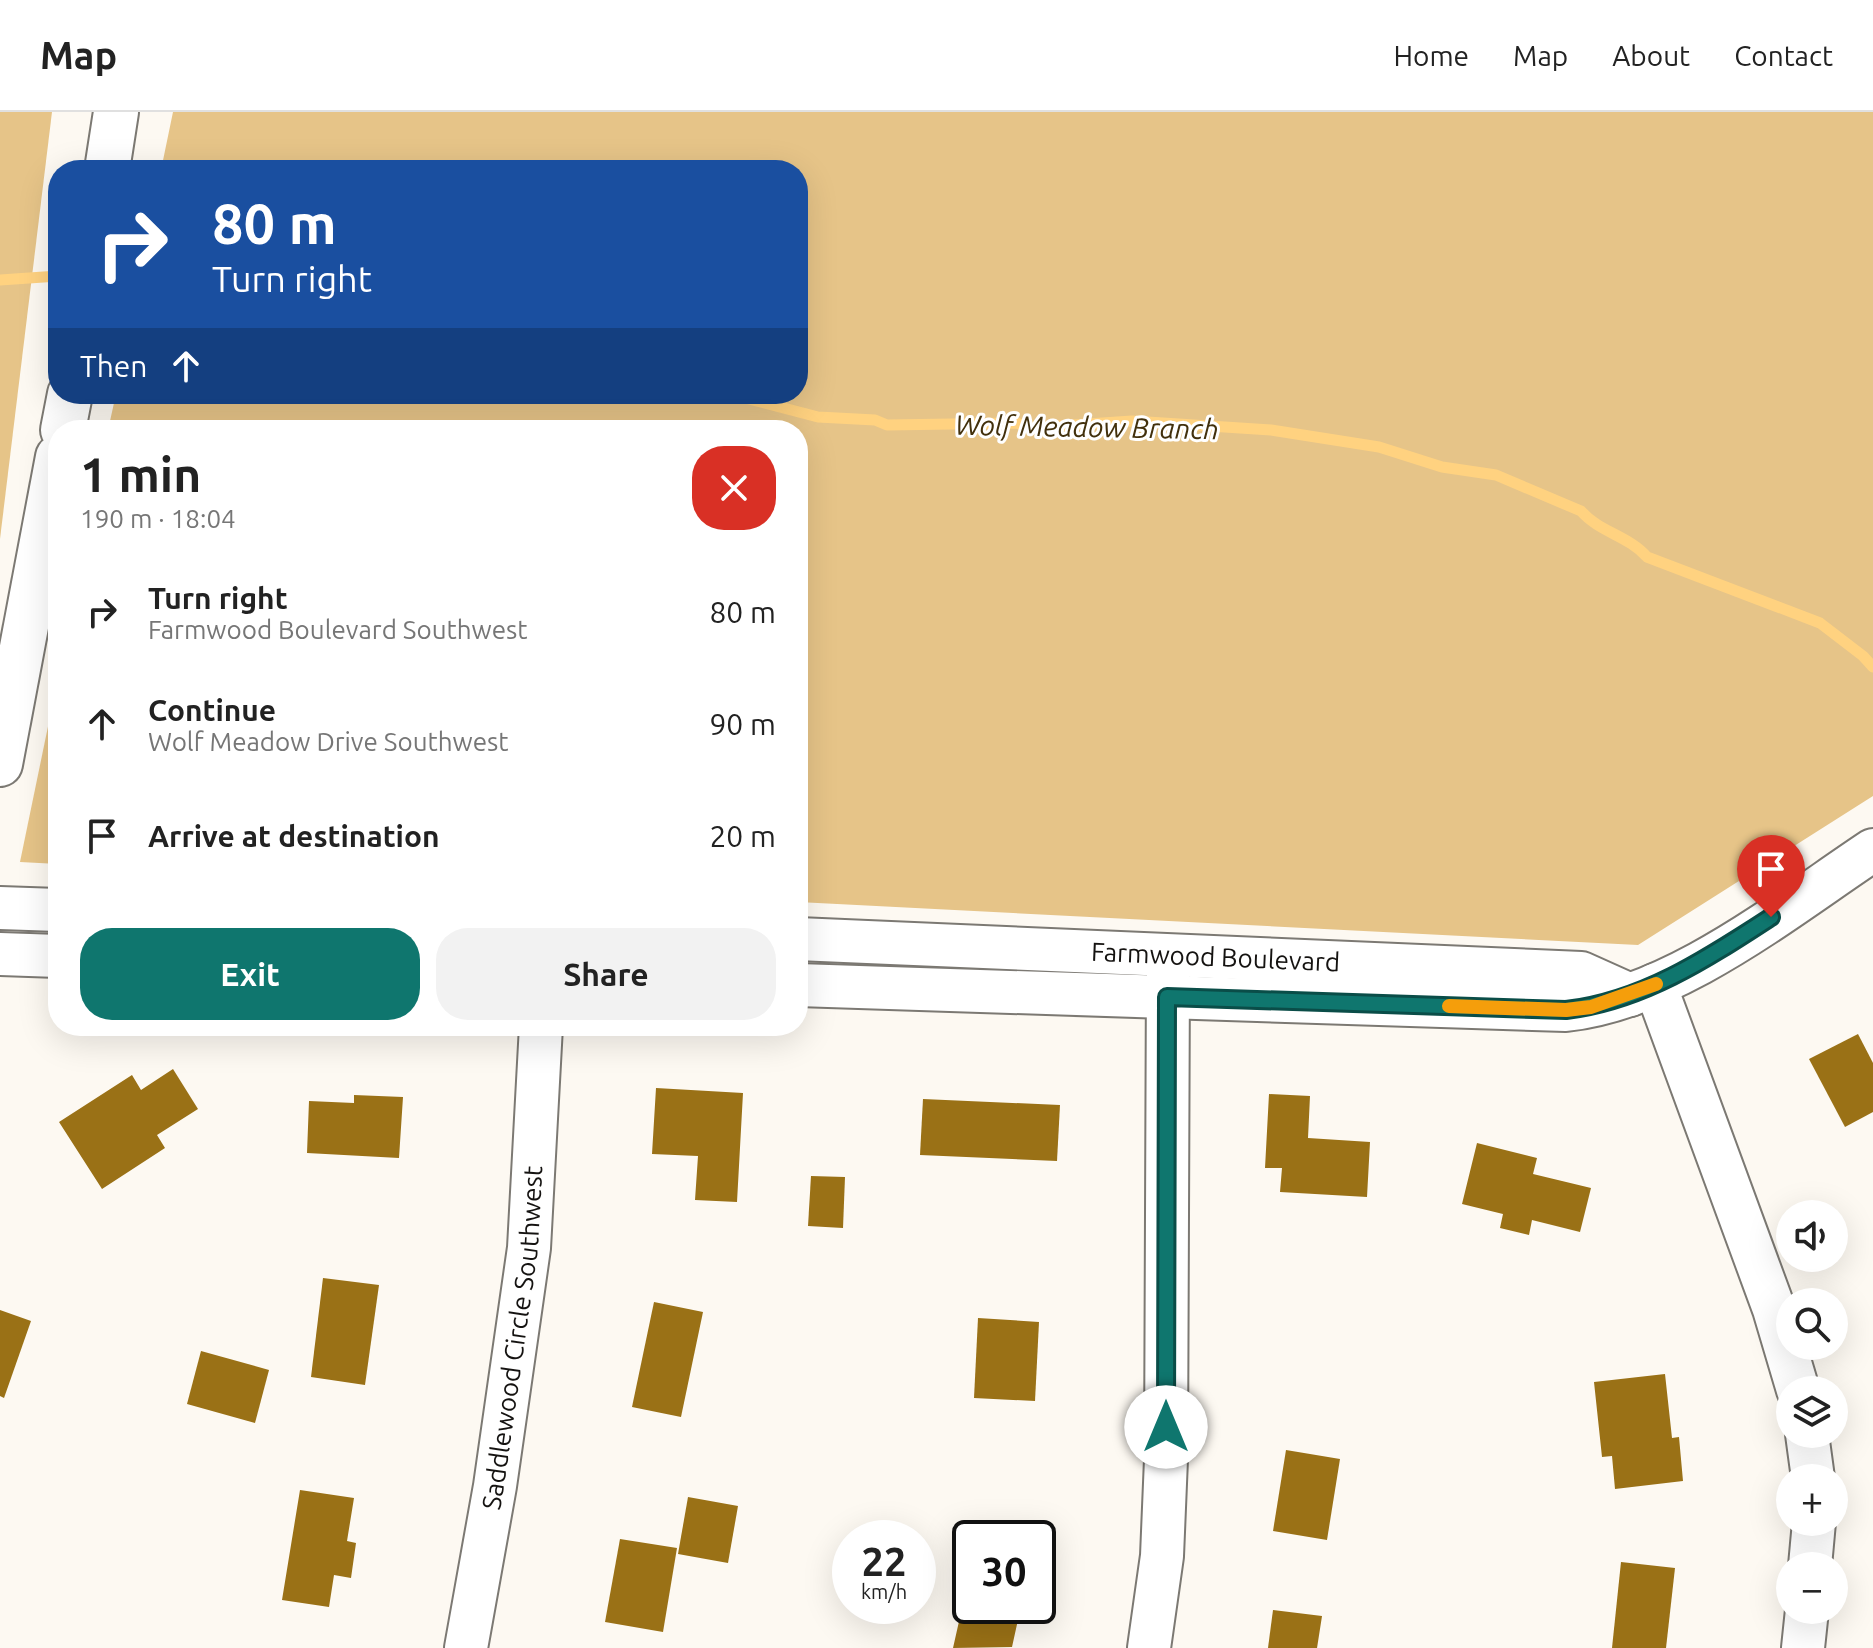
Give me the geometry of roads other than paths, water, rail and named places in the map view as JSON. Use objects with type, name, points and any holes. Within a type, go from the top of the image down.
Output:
[{"type":"street","points":[[109,160],[116,112]]},
{"type":"street","points":[[0,764],[48,510]]},
{"type":"street","points":[[808,985],[1566,1010],[1591,1007],[1643,990],[1720,950],[1873,850]]},
{"type":"street","points":[[0,908],[48,910]]},
{"type":"street","name":"Farmwood Boulevard","points":[[808,939],[1581,973],[1643,990]]},
{"type":"street","points":[[0,954],[48,956]]},
{"type":"street","points":[[1149,1648],[1162,1556],[1166,1459],[1169,954]]},
{"type":"street","points":[[1643,990],[1774,1309],[1794,1376]]},
{"type":"street","name":"Saddlewood Circle Southwest","points":[[466,1648],[495,1486],[529,1248],[540,1036]]},
{"type":"street","points":[[1803,1648],[1806,1624]]},
{"type":"waterway","name":"Wolf Meadow Branch","points":[[0,280],[48,277]]},
{"type":"waterway","name":"Wolf Meadow Branch","points":[[768,404],[818,417],[875,420],[887,425],[1017,423],[1029,428],[1132,421],[1271,430],[1379,447],[1442,467],[1496,475],[1581,511],[1647,557],[1820,623],[1873,667]]}]
